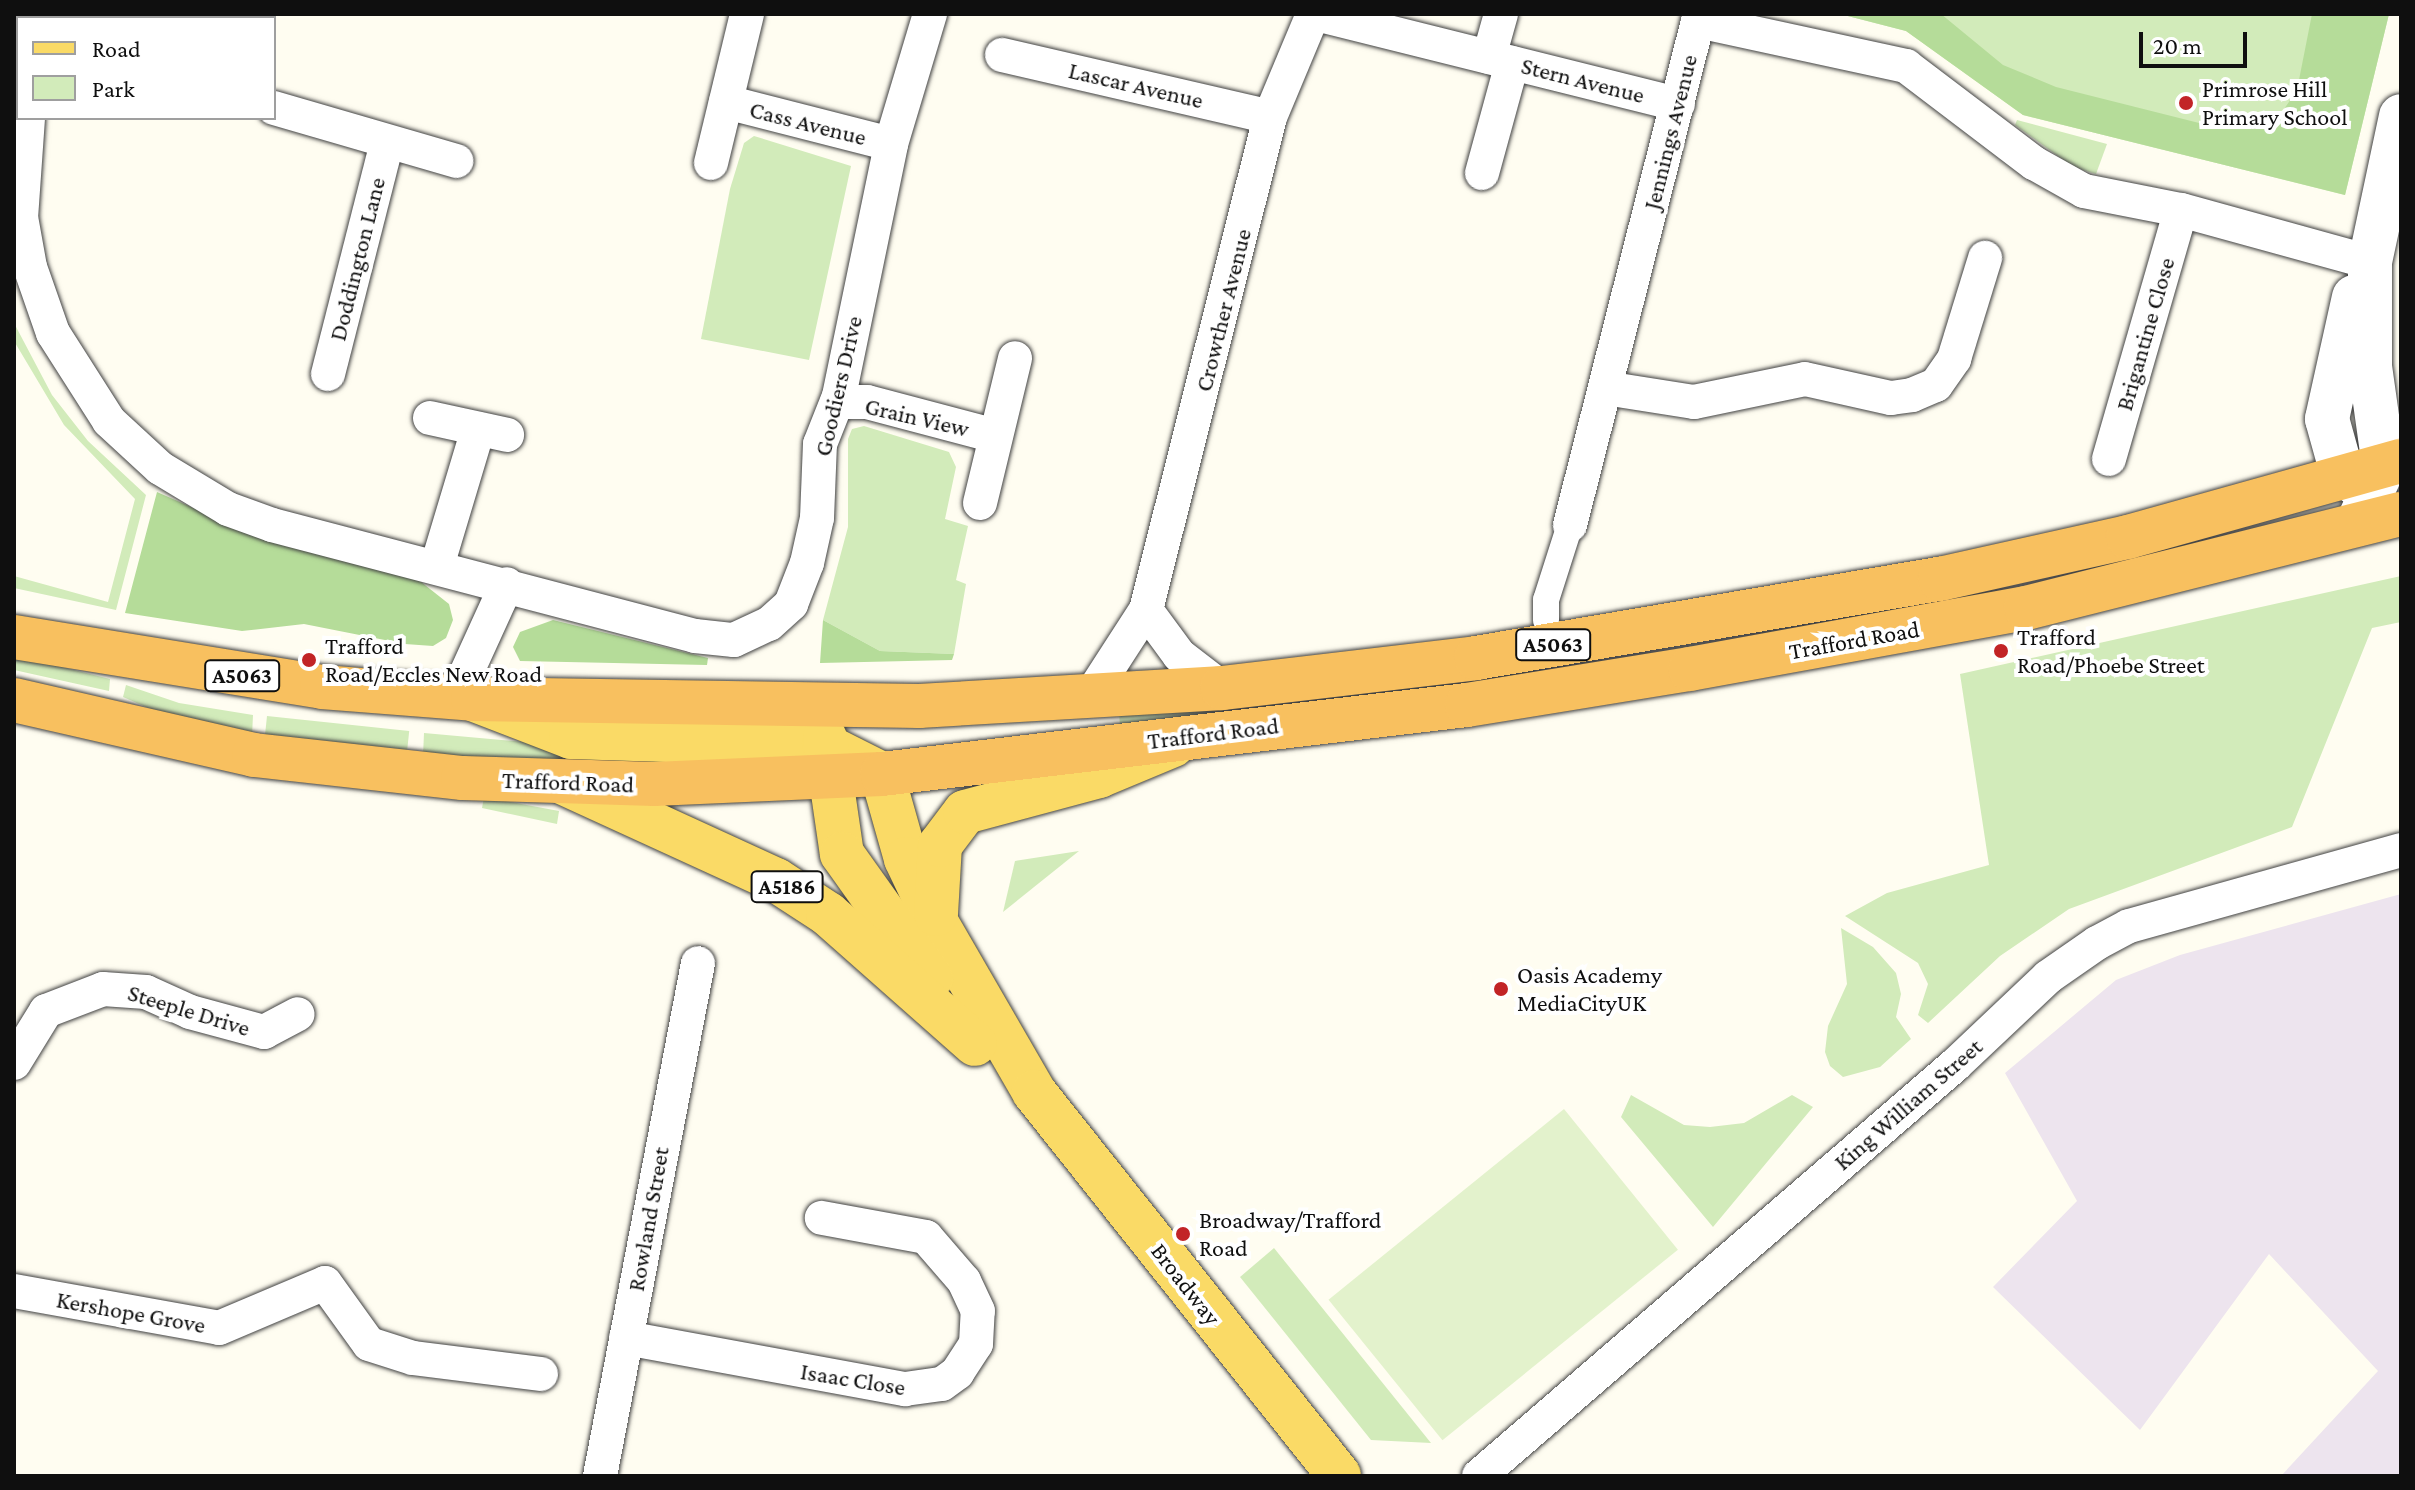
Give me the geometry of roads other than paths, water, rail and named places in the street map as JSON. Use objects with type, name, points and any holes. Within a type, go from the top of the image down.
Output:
[{"type":"highway","name":"Trafford Road","points":[[14,700],[254,755],[564,783],[828,743],[1089,698],[1222,688],[1476,658],[1940,579],[2128,537],[2380,491]]},
{"type":"highway","name":"Trafford Road","points":[[14,637],[322,687],[464,698],[828,743],[882,774],[1197,734],[1467,705],[1925,628],[2380,491]]},
{"type":"main road","points":[[936,922],[940,845],[965,812],[1099,776],[1197,734]]},
{"type":"main road","name":"Broadway","points":[[828,743],[842,854],[856,880],[975,1044],[1034,1092]]},
{"type":"main road","name":"Broadway","points":[[882,774],[906,859],[936,922],[1034,1092],[1339,1476]]},
{"type":"main road","name":"A5186","points":[[564,783],[776,880],[828,914],[975,1044]]},
{"type":"street","name":"Cass Avenue","points":[[711,163],[747,14]]},
{"type":"street","name":"Goodiers Drive","points":[[28,120],[21,186],[30,267],[53,333],[109,421],[160,468],[228,509],[718,641],[769,624],[791,604],[807,563],[817,518],[820,444],[837,402],[891,144],[930,14]]},
{"type":"street","name":"Stern Avenue","points":[[1315,14],[1678,104]]},
{"type":"street","name":"Crowther Avenue","points":[[1089,698],[1146,610],[1270,117],[1315,14]]},
{"type":"street","name":"Stern Avenue","points":[[1501,14],[1501,60]]},
{"type":"street","name":"Jennings Avenue","points":[[1546,620],[1546,600],[1570,525],[1699,17],[1906,66],[2034,163],[2084,191],[2181,210],[2370,262]]},
{"type":"street","name":"Lascar Avenue","points":[[1002,55],[1270,117]]},
{"type":"street","points":[[1482,173],[1501,60]]},
{"type":"street","name":"Cass Avenue","points":[[726,102],[891,144]]},
{"type":"street","name":"Doddington Lane","points":[[276,109],[456,161]]},
{"type":"street","points":[[2380,491],[2370,367],[2370,262],[2401,116]]},
{"type":"street","name":"Doddington Lane","points":[[328,374],[387,143]]},
{"type":"street","name":"Brigantine Close","points":[[2109,459],[2181,210]]},
{"type":"street","points":[[1605,388],[1694,402],[1805,379],[1891,398],[1912,395],[1936,385],[1954,359],[1985,258]]},
{"type":"street","name":"Grain View","points":[[980,503],[1015,358]]},
{"type":"street","name":"Grain View","points":[[837,402],[867,402],[996,436]]},
{"type":"street","points":[[430,418],[493,432],[437,566]]},
{"type":"street","points":[[464,698],[507,584]]},
{"type":"street","points":[[1146,610],[1179,655],[1222,688]]},
{"type":"street","name":"King William Street","points":[[1479,1476],[1955,1065],[2048,977],[2097,943],[2129,926],[2401,850]]},
{"type":"street","name":"Rowland Street","points":[[600,1476],[698,963]]},
{"type":"street","name":"Steeple Drive","points":[[14,1063],[46,1011],[103,989],[146,992],[190,1012],[264,1032],[298,1014]]},
{"type":"street","name":"Isaac Close","points":[[626,1338],[905,1389],[942,1384],[957,1373],[976,1344],[978,1311],[964,1281],[926,1237],[822,1218]]},
{"type":"street","name":"Kershope Grove","points":[[14,1291],[219,1328],[325,1283],[369,1344],[413,1358],[541,1374]]},
{"type":"place","name":"Primrose Hill Primary School","points":[[2186,103]]},
{"type":"place","name":"Trafford Road/Phoebe Street","points":[[2001,651]]},
{"type":"place","name":"Trafford Road/Eccles New Road","points":[[309,660]]},
{"type":"place","name":"Oasis Academy MediaCityUK","points":[[1501,989]]},
{"type":"place","name":"Broadway/Trafford Road","points":[[1183,1234]]}]
